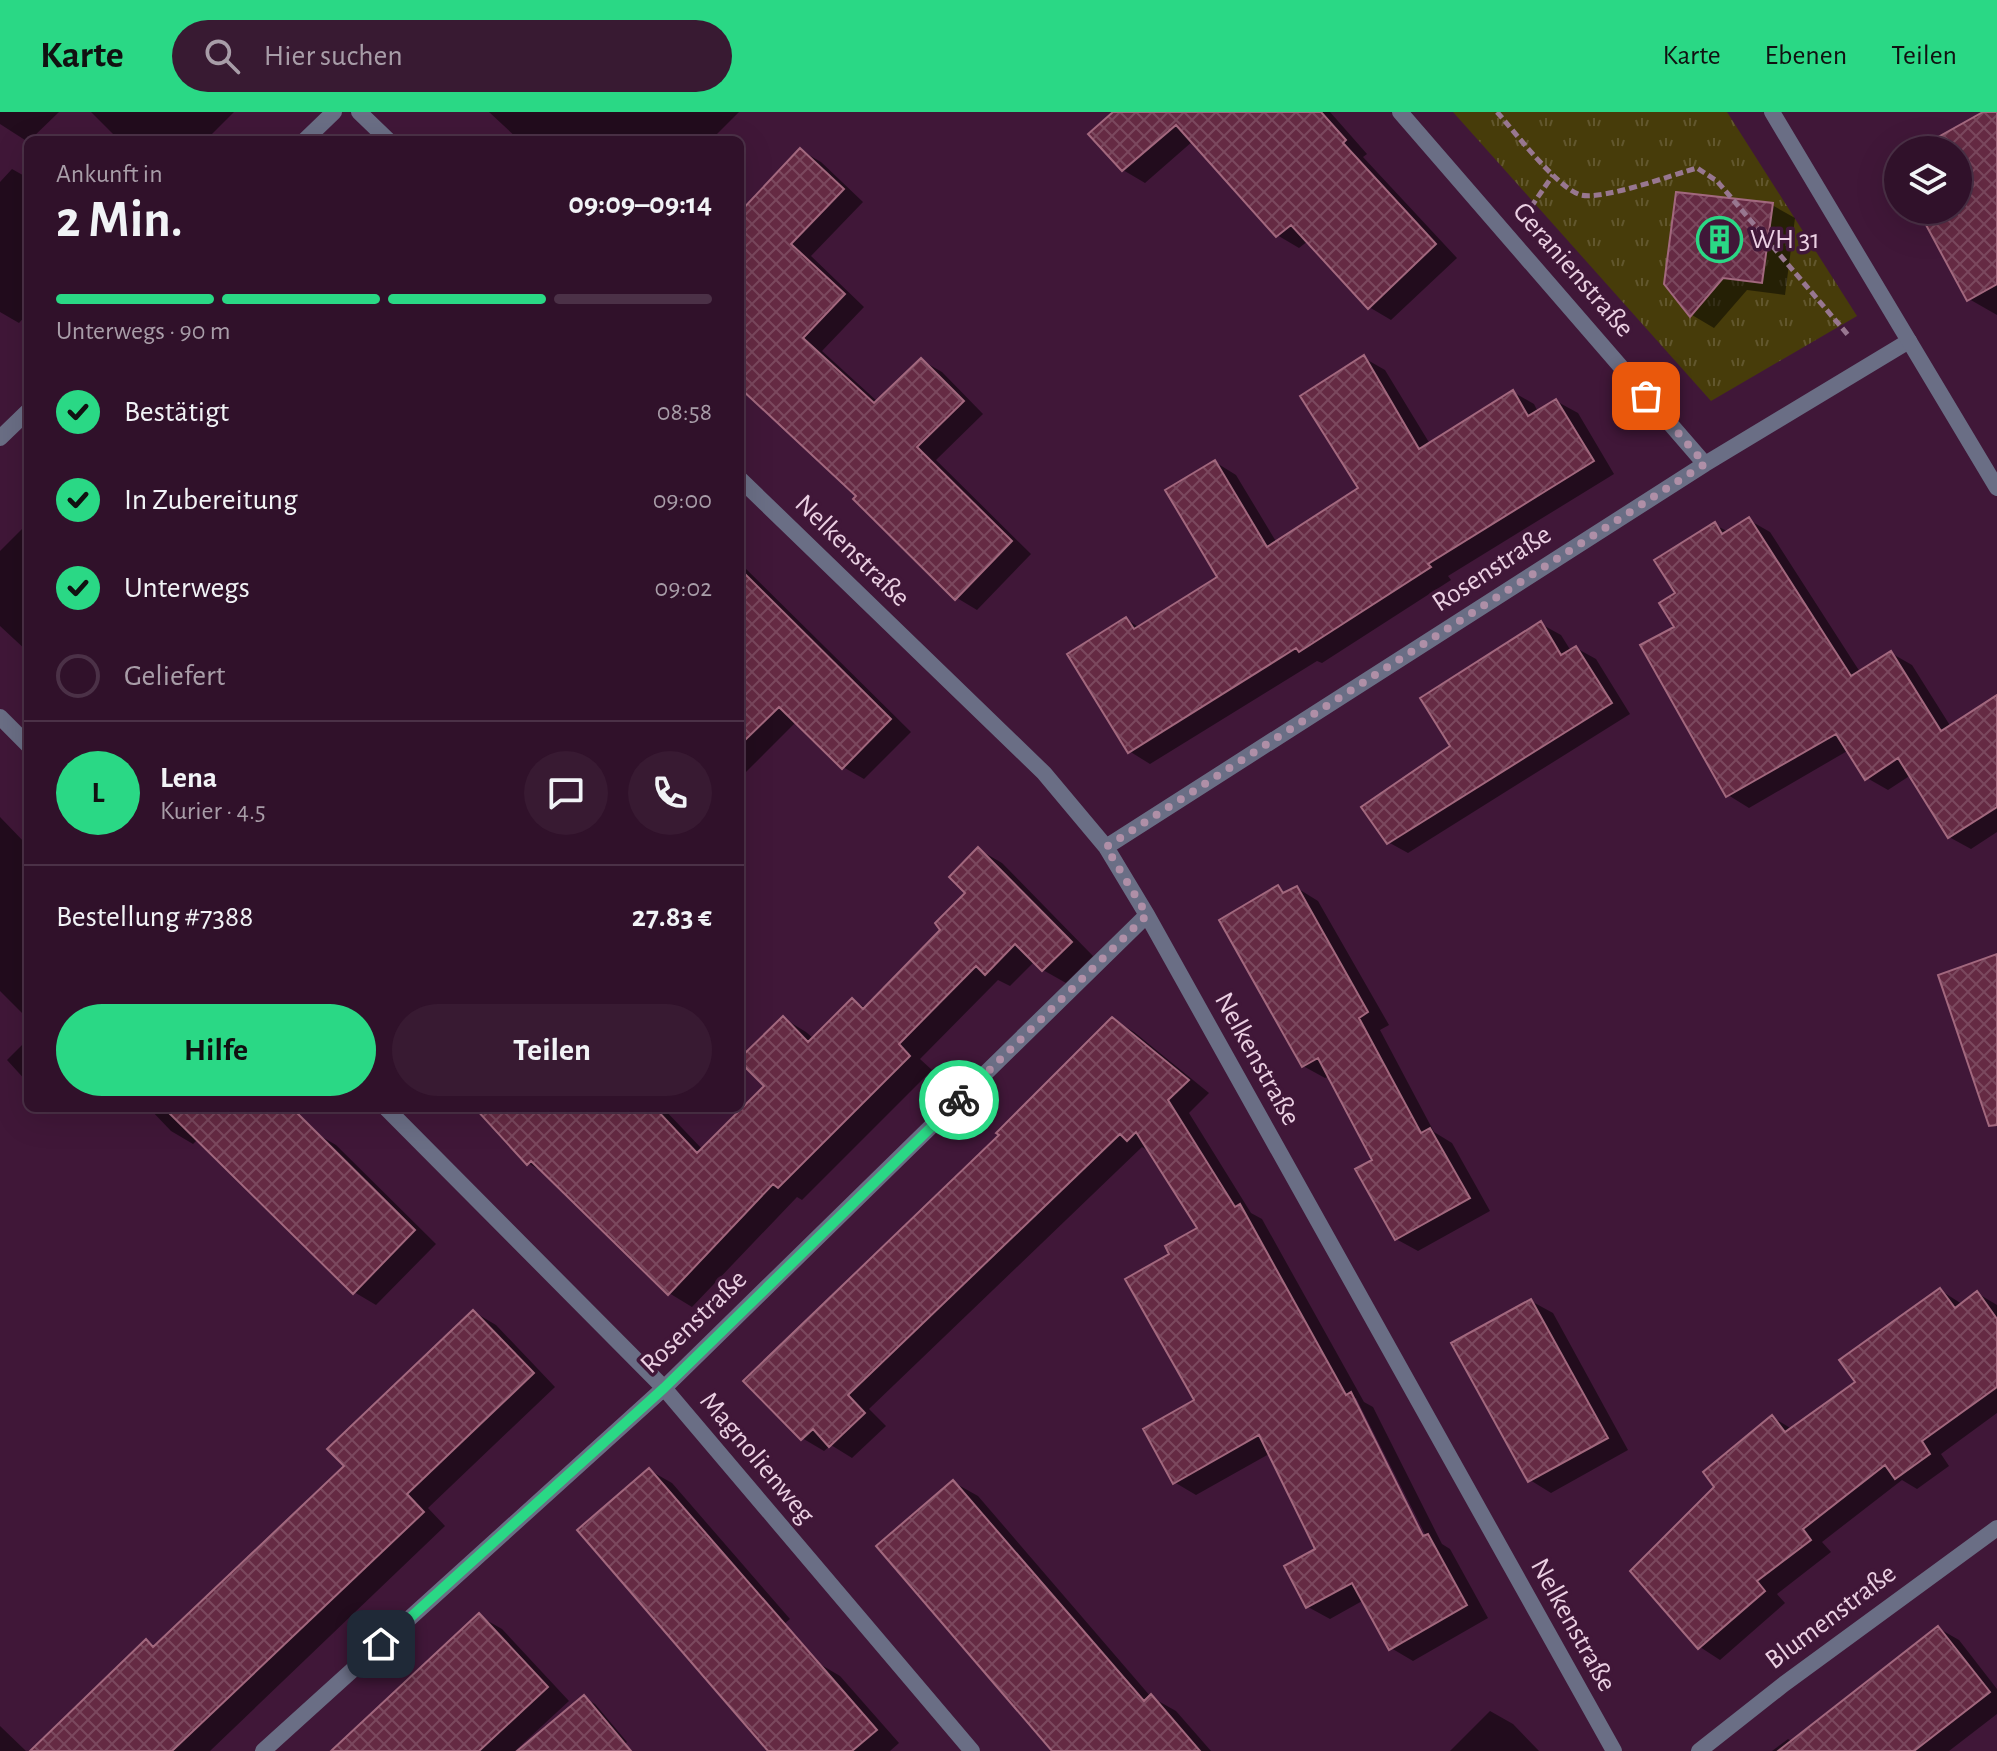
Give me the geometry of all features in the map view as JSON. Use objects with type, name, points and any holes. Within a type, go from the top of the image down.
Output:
[{"type":"street","points":[[309,136],[334,112]]},
{"type":"street","points":[[359,112],[384,136]]},
{"type":"street","name":"Geranienstraße","points":[[1400,112],[1705,464]]},
{"type":"street","points":[[1772,112],[1997,488]]},
{"type":"street","name":"Rosenstraße","points":[[1106,847],[1705,464],[1909,341]]},
{"type":"street","points":[[0,438],[24,415]]},
{"type":"street","name":"Nelkenstraße","points":[[744,483],[1044,773],[1106,847],[1147,915],[1614,1751]]},
{"type":"street","points":[[0,717],[24,741]]},
{"type":"street","name":"Rosenstraße","points":[[263,1751],[664,1388],[1147,915]]},
{"type":"street","name":"Magnolienweg","points":[[390,1112],[664,1388],[963,1747]]},
{"type":"street","name":"Blumenstraße","points":[[1699,1751],[1784,1684],[1997,1528]]},
{"type":"path","points":[[1497,112],[1553,175],[1580,195],[1603,194],[1697,168],[1717,181],[1872,363]]},
{"type":"green space","points":[[1453,112],[1727,112],[1857,316],[1711,401]]},
{"type":"building","points":[[1113,112],[1321,112],[1346,140],[1343,143],[1436,244],[1368,309],[1291,225],[1276,237],[1176,125],[1122,171],[1088,134]]},
{"type":"building","points":[[1983,112],[1997,112],[1997,284],[1967,301],[1926,224],[1972,224],[1972,136],[1940,136]]},
{"type":"building","points":[[800,148],[844,189],[791,244],[845,294],[803,338],[874,403],[921,358],[964,401],[917,447],[1012,541],[955,600],[853,499],[856,496],[744,392],[744,208]]},
{"type":"building","name":"WH 31","points":[[1676,192],[1773,203],[1762,283],[1723,278],[1690,317],[1664,284]]},
{"type":"building","points":[[1364,355],[1419,449],[1513,390],[1528,416],[1556,399],[1594,461],[1428,564],[1431,567],[1299,652],[1296,648],[1128,753],[1067,654],[1126,617],[1134,629],[1217,577],[1165,490],[1215,460],[1267,547],[1358,488],[1300,396]]},
{"type":"building","points":[[1749,517],[1851,676],[1891,651],[1941,731],[1997,695],[1997,807],[1948,838],[1898,758],[1865,780],[1836,734],[1726,797],[1640,645],[1674,627],[1659,603],[1675,593],[1654,560],[1715,522],[1722,534]]},
{"type":"building","points":[[744,573],[891,719],[842,769],[779,707],[744,741]]},
{"type":"building","points":[[1541,621],[1561,655],[1576,646],[1612,703],[1387,844],[1361,807],[1450,746],[1420,698]]},
{"type":"building","points":[[978,847],[1072,942],[1042,971],[1015,944],[985,975],[976,966],[899,1044],[910,1056],[778,1188],[773,1184],[668,1295],[531,1161],[527,1165],[479,1112],[659,1112],[697,1153],[738,1112],[744,1112],[744,1106],[764,1086],[744,1066],[744,1054],[783,1016],[808,1042],[852,998],[863,1009],[940,930],[935,923],[965,893],[949,877]]},
{"type":"building","points":[[1278,885],[1283,893],[1297,886],[1368,1012],[1359,1018],[1421,1133],[1430,1128],[1470,1198],[1395,1240],[1355,1169],[1372,1160],[1318,1058],[1302,1067],[1219,920]]},
{"type":"building","points":[[1997,954],[1997,1125],[1989,1126],[1938,975]]},
{"type":"building","points":[[1112,1017],[1189,1080],[1168,1100],[1235,1207],[1240,1204],[1346,1395],[1351,1392],[1423,1536],[1428,1534],[1467,1605],[1389,1650],[1352,1583],[1306,1608],[1284,1566],[1315,1549],[1259,1435],[1173,1484],[1143,1429],[1194,1400],[1125,1279],[1169,1254],[1165,1246],[1197,1228],[1136,1132],[1127,1141],[1120,1134],[848,1395],[865,1413],[829,1447],[813,1429],[801,1440],[743,1381],[999,1135],[996,1133]]},
{"type":"building","points":[[168,1112],[296,1112],[415,1230],[353,1294]]},
{"type":"building","points":[[1940,1288],[1955,1308],[1977,1291],[1997,1319],[1997,1387],[1922,1441],[1930,1454],[1895,1479],[1885,1465],[1803,1529],[1811,1540],[1757,1581],[1765,1591],[1698,1649],[1630,1571],[1714,1487],[1703,1472],[1772,1415],[1785,1432],[1855,1382],[1839,1360]]},
{"type":"building","points":[[1531,1299],[1608,1438],[1528,1482],[1451,1343]]},
{"type":"building","points":[[473,1310],[534,1373],[407,1494],[424,1512],[172,1751],[30,1751],[146,1639],[153,1647],[344,1466],[327,1449]]},
{"type":"building","points":[[649,1468],[877,1730],[852,1751],[768,1751],[577,1530]]},
{"type":"building","points":[[953,1480],[1144,1701],[1151,1694],[1200,1751],[1052,1751],[876,1546]]},
{"type":"building","points":[[479,1613],[548,1687],[479,1751],[331,1751]]},
{"type":"building","points":[[1938,1626],[1990,1692],[1914,1751],[1778,1751]]},
{"type":"building","points":[[584,1695],[631,1751],[517,1751]]},
{"type":"way so far","points":[[959,1100],[1147,915],[1106,847],[1705,464],[1646,396]]},
{"type":"place","name":"WH 31","points":[[1719,240]]},
{"type":"route","points":[[381,1644],[664,1388],[959,1100]]}]
